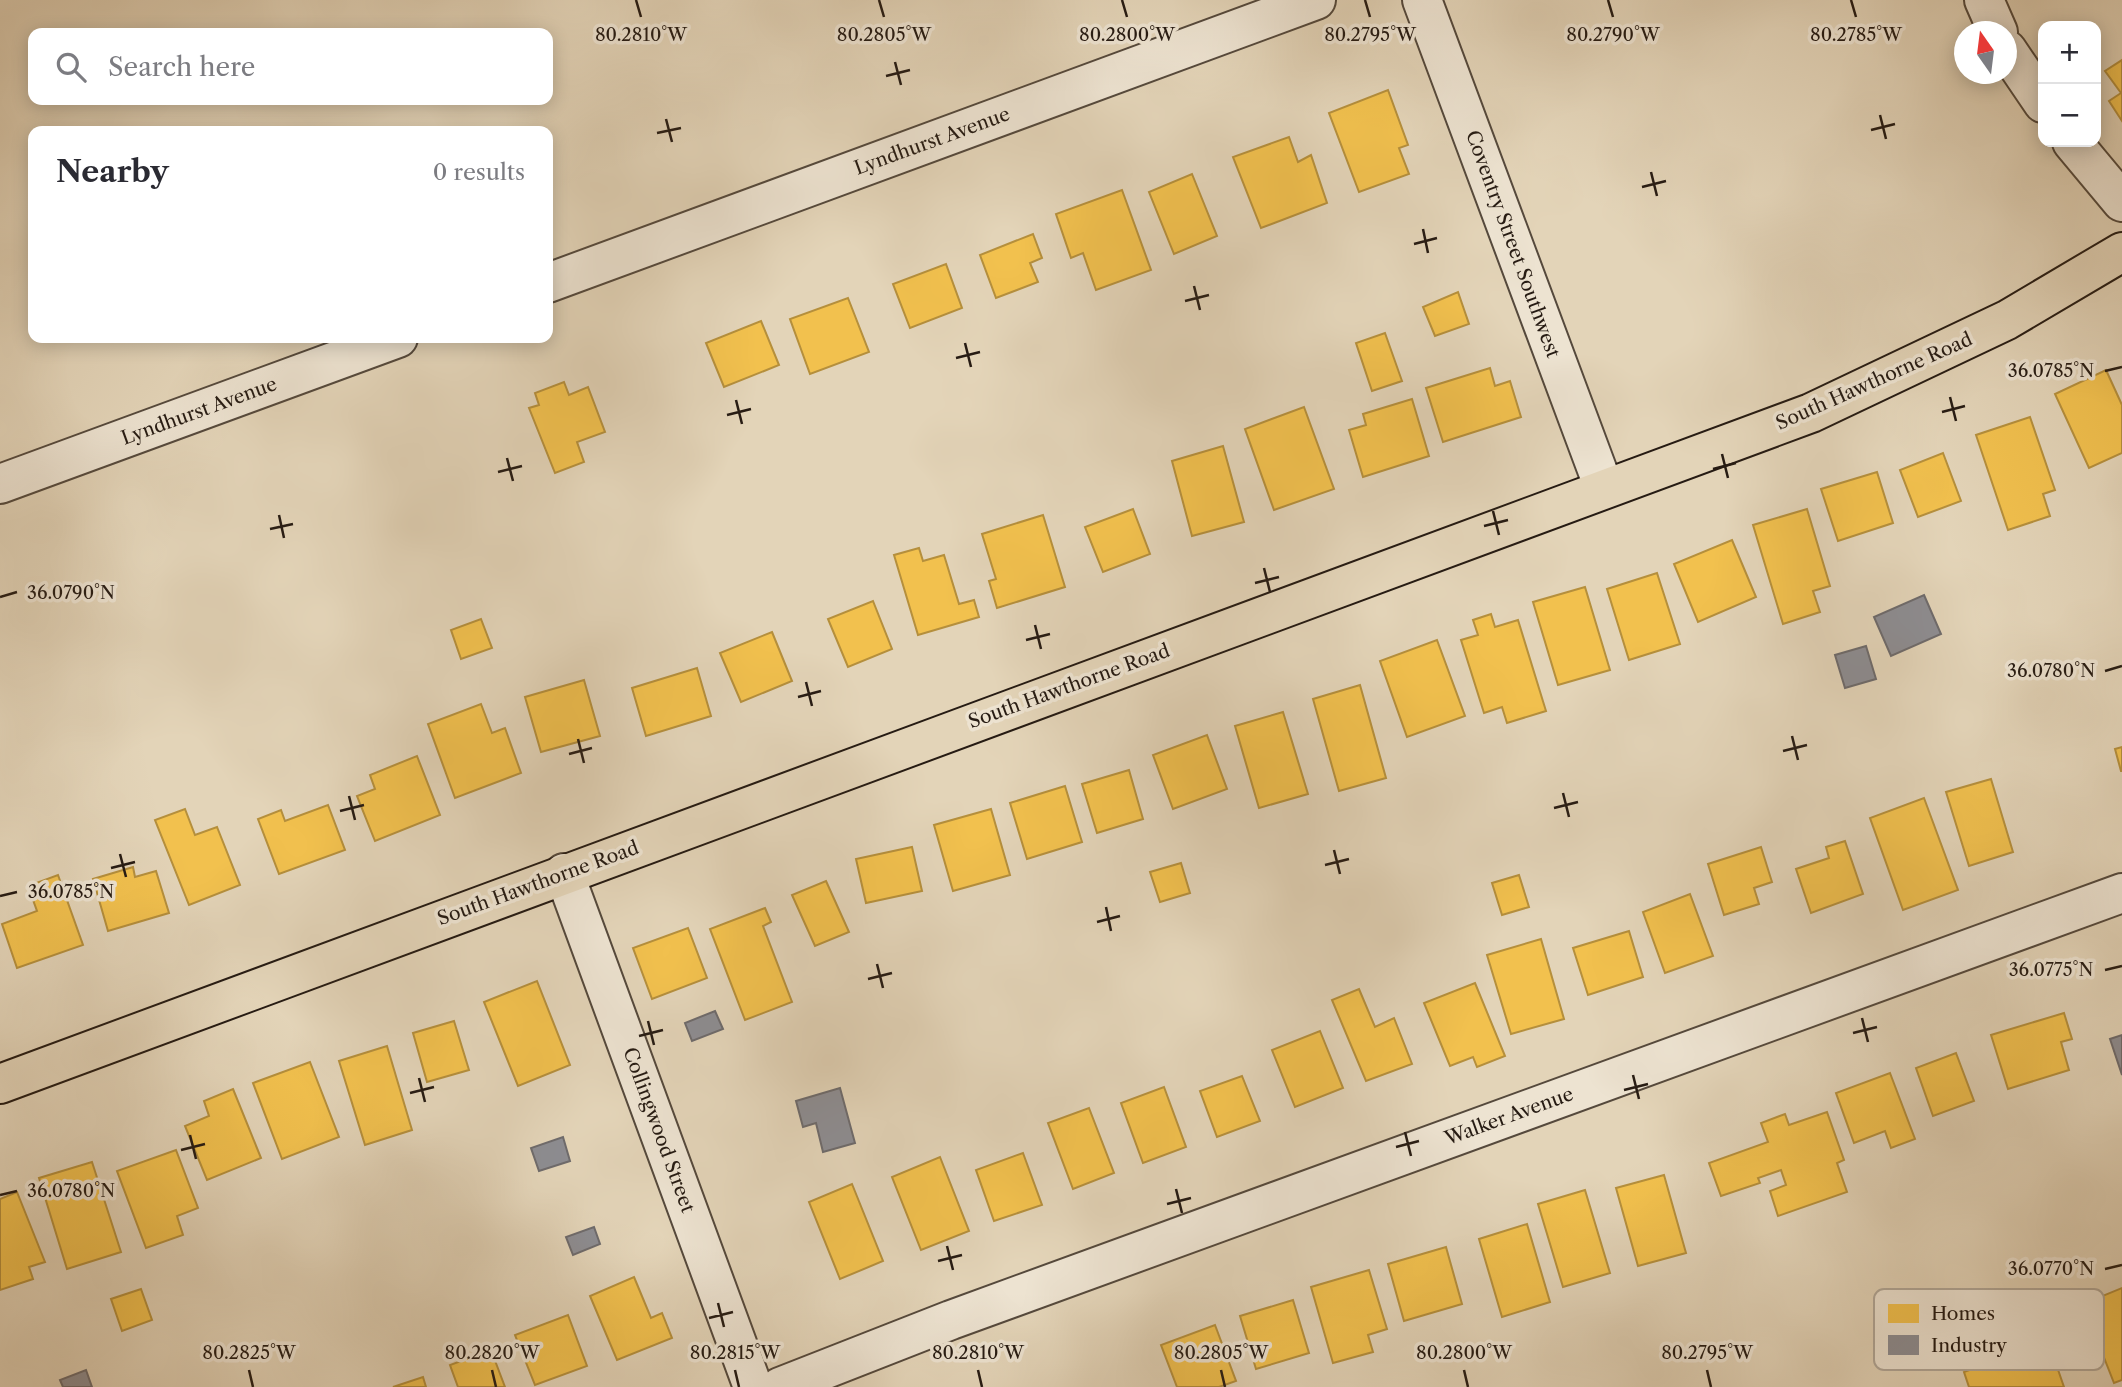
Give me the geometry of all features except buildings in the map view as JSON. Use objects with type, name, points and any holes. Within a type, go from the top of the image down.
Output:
[{"type":"main road","name":"South Hawthorne Road","points":[[0,1084],[1811,413],[2007,320],[2122,252]]},
{"type":"street","name":"Lyndhurst Avenue","points":[[553,281],[1316,0]]},
{"type":"street","name":"Coventry Street Southwest","points":[[1422,0],[1604,488]]},
{"type":"street","points":[[1983,0],[1993,21]]},
{"type":"street","points":[[2017,65],[2038,96]]},
{"type":"street","points":[[2076,147],[2122,202]]},
{"type":"street","name":"Lyndhurst Avenue","points":[[0,484],[384,343]]},
{"type":"street","name":"Collingwood Street","points":[[564,873],[753,1387]]},
{"type":"street","name":"Walker Avenue","points":[[779,1387],[951,1320],[2122,893]]}]
